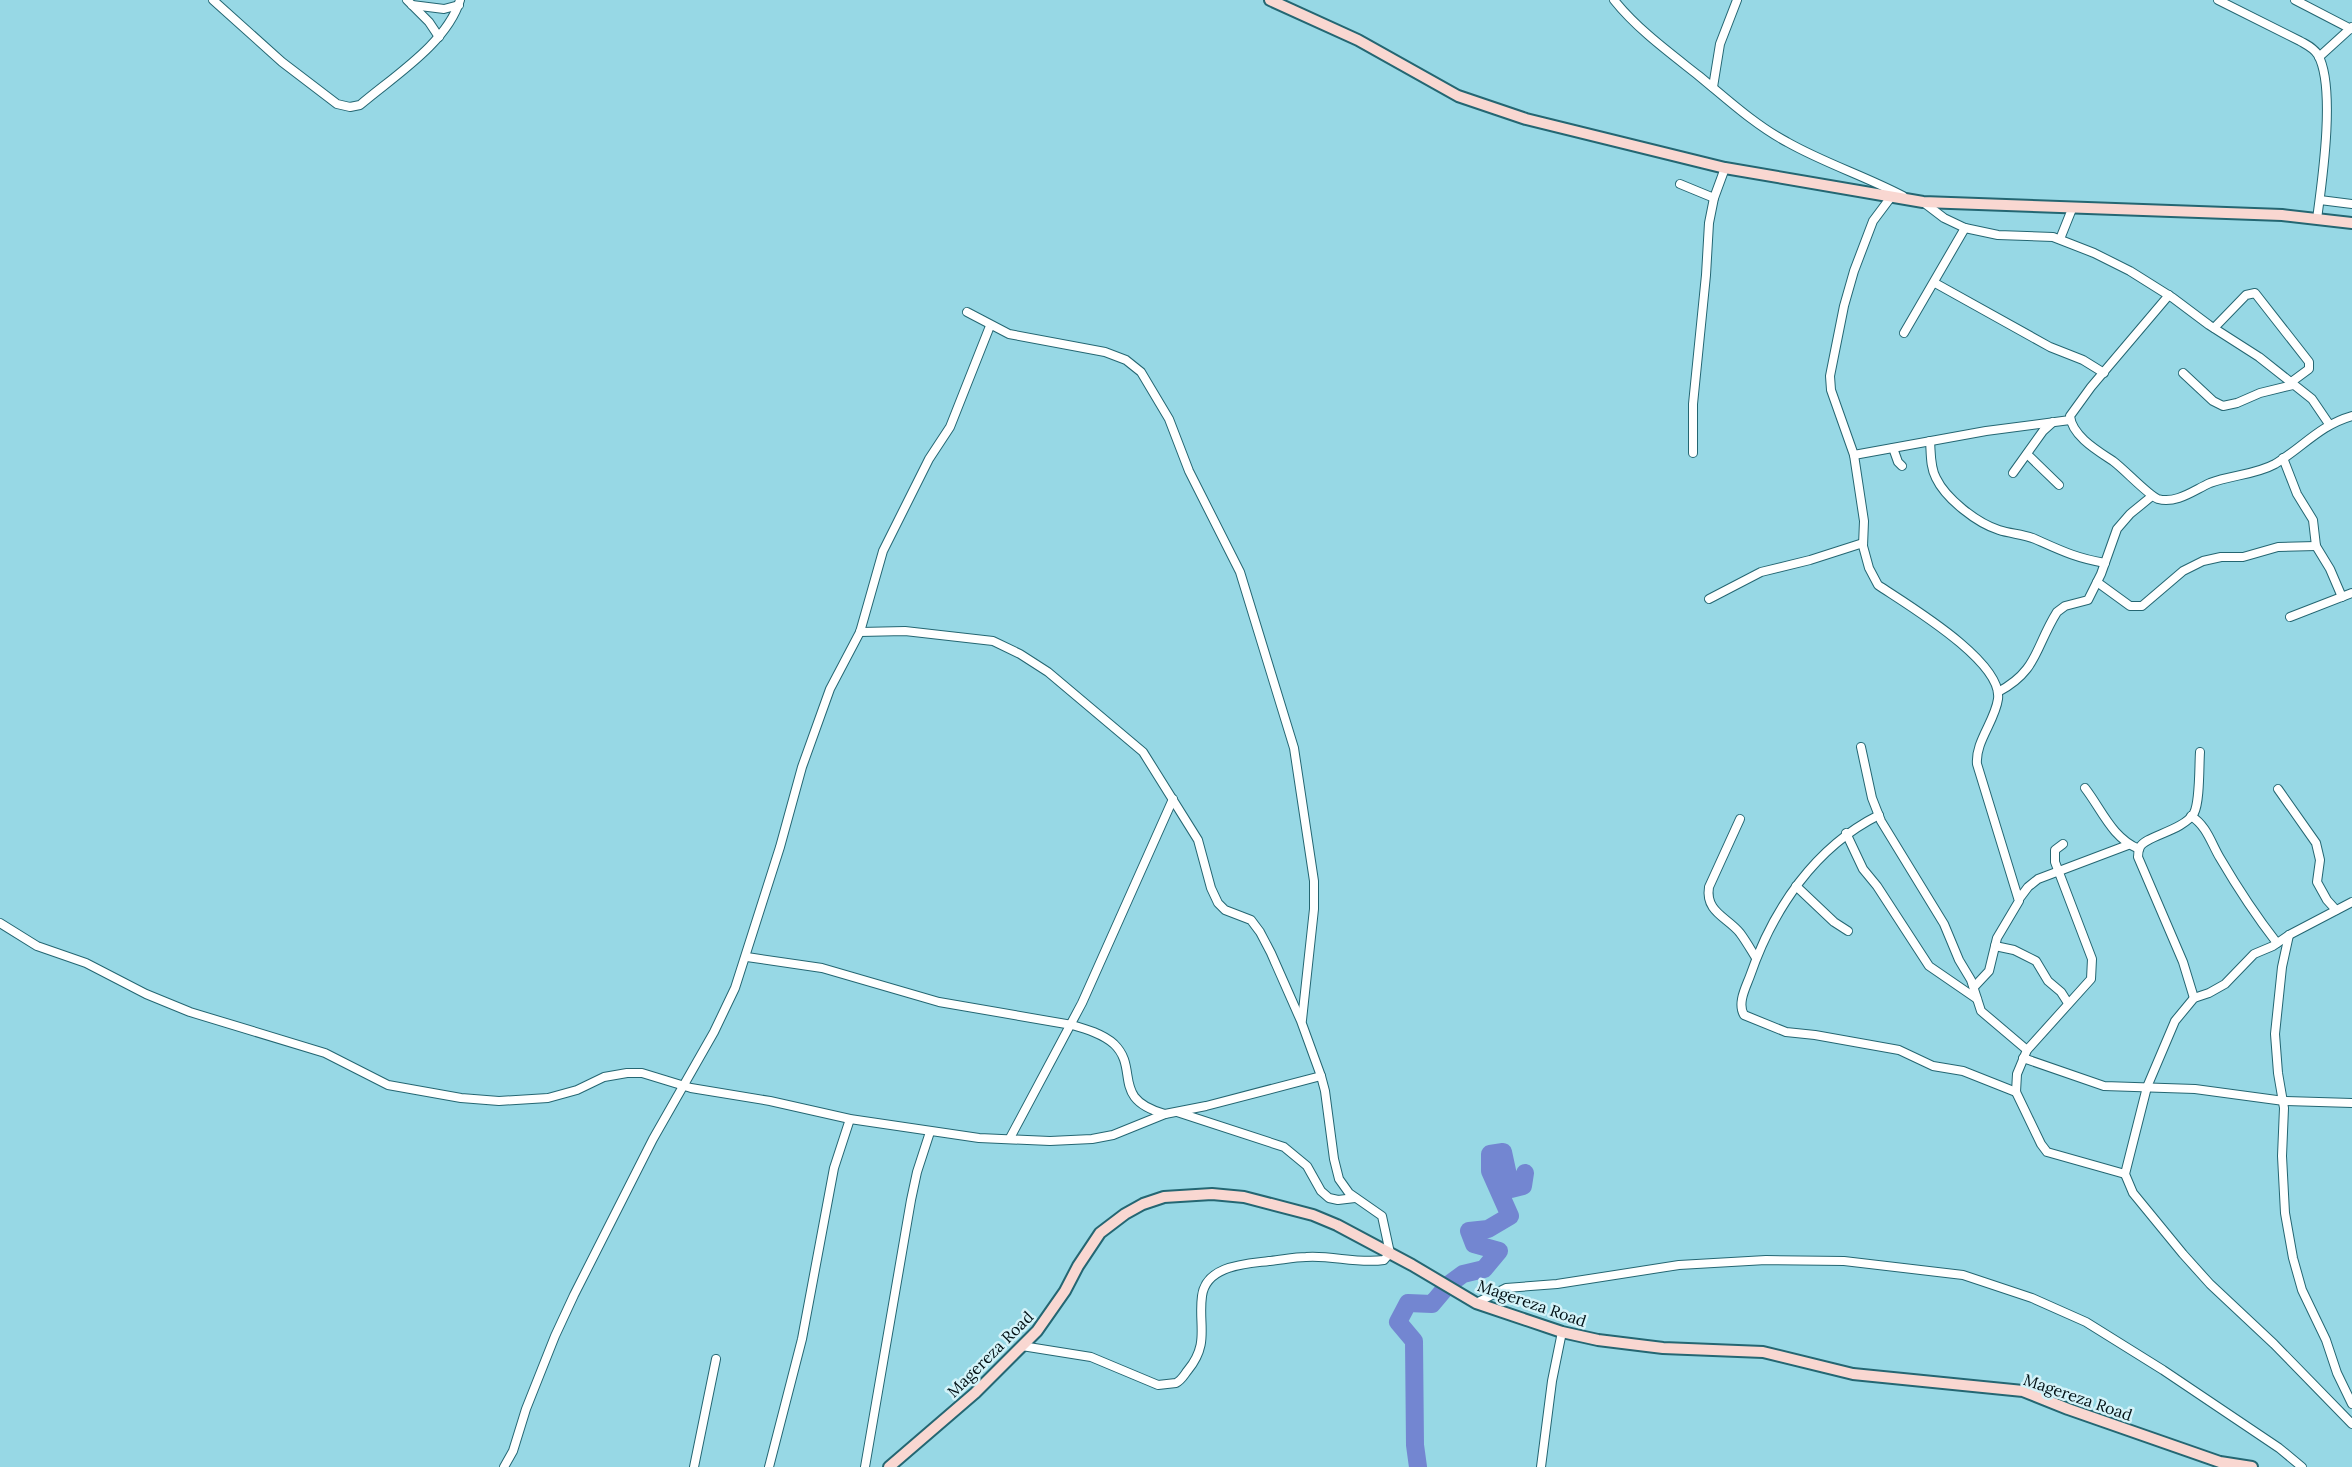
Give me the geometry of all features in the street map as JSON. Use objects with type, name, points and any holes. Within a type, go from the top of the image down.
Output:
[{"type":"street","points":[[213,0],[289,67],[337,104],[350,107],[360,105],[439,37],[448,26],[459,2]]},
{"type":"street","points":[[1270,0],[1358,40],[1458,96],[1526,119],[1725,168],[1923,202],[2270,215],[2352,223]]},
{"type":"street","points":[[1614,0],[1670,52],[1738,109],[1784,141],[1827,164],[1878,183],[1909,200]]},
{"type":"street","points":[[1713,87],[1717,55],[1737,0]]},
{"type":"street","points":[[2218,0],[2300,41],[2312,48],[2319,57],[2327,102],[2317,219]]},
{"type":"street","points":[[2295,0],[2351,28],[2319,57]]},
{"type":"street","points":[[410,2],[429,22],[439,37]]},
{"type":"street","points":[[410,2],[444,9],[459,2]]},
{"type":"street","points":[[1693,453],[1693,404],[1706,275],[1708,223],[1725,168]]},
{"type":"street","points":[[1680,184],[1714,198]]},
{"type":"street","points":[[1891,197],[1873,221],[1862,247],[1844,306],[1832,361],[1831,390],[1854,455],[1862,503],[1863,543],[1869,568],[1878,585],[1946,631],[1994,681],[1998,701],[1978,751],[1977,764],[2019,899]]},
{"type":"street","points":[[2319,200],[2352,204]]},
{"type":"street","points":[[1923,202],[1944,218],[1965,228],[1998,235],[2037,235],[2060,239],[2111,261],[2169,295],[2214,328],[2251,351],[2314,401],[2329,424]]},
{"type":"street","points":[[2060,239],[2072,209]]},
{"type":"street","points":[[1904,333],[1965,228]]},
{"type":"street","points":[[1935,283],[2050,347],[2083,360],[2104,373]]},
{"type":"street","points":[[2183,373],[2213,401],[2223,406],[2237,404],[2260,393],[2292,384],[2309,369],[2309,362],[2255,293],[2246,295],[2214,328]]},
{"type":"street","points":[[2169,295],[2074,409],[2070,420],[2072,426],[2090,445],[2130,475],[2152,496],[2164,500],[2182,497],[2211,483],[2263,469],[2283,458],[2329,424],[2352,416]]},
{"type":"street","points":[[968,312],[990,326],[1010,334],[1105,352],[1126,360],[1136,366],[1169,419],[1189,471],[1240,572],[1294,748],[1312,870],[1314,909],[1301,1021]]},
{"type":"street","points":[[504,1467],[513,1451],[526,1409],[555,1335],[574,1295],[653,1139],[729,1002],[747,957],[802,766],[838,671],[860,632],[883,550],[929,459],[951,427],[990,326]]},
{"type":"street","points":[[1854,455],[2070,420]]},
{"type":"street","points":[[2013,473],[2043,431],[2053,422]]},
{"type":"street","points":[[1930,441],[1935,477],[1947,493],[1970,514],[1998,530],[2035,539],[2080,559],[2105,563]]},
{"type":"street","points":[[1893,448],[1902,466]]},
{"type":"street","points":[[2027,454],[2059,485]]},
{"type":"street","points":[[2283,458],[2297,494],[2313,520],[2316,546],[2330,569],[2342,597]]},
{"type":"street","points":[[1998,692],[2014,684],[2024,675],[2057,612],[2065,606],[2088,600],[2117,529],[2130,514],[2152,496]]},
{"type":"street","points":[[1709,599],[1761,572],[1810,560],[1863,543]]},
{"type":"street","points":[[2097,582],[2130,606],[2142,606],[2183,571],[2202,561],[2221,556],[2243,557],[2278,547],[2316,546]]},
{"type":"street","points":[[2290,617],[2352,593]]},
{"type":"street","points":[[860,632],[905,630],[993,641],[1020,654],[1048,672],[1135,743],[1143,752],[1198,840],[1211,888],[1218,903],[1225,910],[1249,918],[1260,932],[1301,1021],[1321,1076],[1337,1172],[1344,1187],[1355,1198],[1380,1214],[1384,1221],[1390,1253],[1386,1259],[1361,1262],[1307,1256],[1234,1266],[1209,1281],[1203,1289],[1202,1342],[1194,1364],[1176,1383],[1158,1385],[1091,1357],[1022,1346]]},
{"type":"street","points":[[1861,747],[1869,786],[1879,815],[1944,924],[1974,987],[1982,1011],[2027,1050]]},
{"type":"street","points":[[2194,998],[2183,962],[2138,856],[2143,844],[2169,832],[2191,816],[2196,806],[2200,752]]},
{"type":"street","points":[[2085,788],[2113,831],[2128,845],[2139,849]]},
{"type":"street","points":[[2278,789],[2316,843],[2320,860],[2317,882],[2327,900],[2336,910]]},
{"type":"street","points":[[1010,1138],[1072,1025],[1109,947],[1173,800]]},
{"type":"street","points":[[1879,815],[1846,833],[1797,886],[1756,958],[1743,996],[1741,1010],[1744,1015],[1786,1032],[1899,1050],[1934,1066],[1963,1071],[2016,1092]]},
{"type":"street","points":[[2191,816],[2198,821],[2209,836],[2219,856],[2277,943]]},
{"type":"street","points":[[1740,819],[1710,887],[1709,900],[1715,912],[1739,932],[1756,958]]},
{"type":"street","points":[[1846,833],[1867,875],[1877,886],[1929,966],[1977,999]]},
{"type":"street","points":[[2063,844],[2054,853],[2058,872],[2087,945],[2093,970],[2087,985],[2027,1050],[2017,1074],[2016,1092],[2047,1152],[2125,1174]]},
{"type":"street","points":[[1974,987],[1989,970],[1995,946],[2019,899],[2032,884],[2128,845]]},
{"type":"street","points":[[1797,886],[1834,922],[1848,931]]},
{"type":"street","points":[[2352,902],[2254,954],[2225,984],[2194,998],[2175,1021],[2147,1087],[2125,1174],[2133,1193],[2183,1254],[2352,1424]]},
{"type":"street","points":[[0,923],[36,946],[86,963],[146,994],[190,1012],[325,1053],[388,1085],[461,1098],[499,1101],[548,1098],[577,1090],[604,1077],[642,1073],[691,1088],[770,1101],[850,1119],[979,1138],[1050,1141],[1092,1139],[1113,1135],[1165,1114],[1321,1076]]},
{"type":"street","points":[[2289,935],[2282,967],[2276,1034],[2278,1073],[2284,1101],[2282,1156],[2285,1213],[2293,1258],[2307,1304],[2326,1340],[2337,1373],[2352,1404]]},
{"type":"street","points":[[1995,946],[2023,953],[2036,961],[2048,981],[2061,992],[2068,1003]]},
{"type":"street","points":[[747,957],[822,968],[939,1002],[1072,1025],[1113,1042],[1120,1053],[1128,1084],[1135,1098],[1148,1108],[1165,1114]]},
{"type":"street","points":[[2023,1058],[2104,1086],[2195,1089],[2284,1101],[2352,1103]]},
{"type":"street","points":[[1175,1112],[1284,1147],[1307,1166],[1321,1191],[1329,1198],[1338,1200],[1355,1198]]},
{"type":"street","points":[[769,1467],[802,1339],[834,1168],[850,1119]]},
{"type":"street","points":[[865,1467],[911,1200],[930,1132]]},
{"type":"street","name":"Magereza Road","points":[[889,1467],[975,1393],[1037,1330],[1065,1291],[1100,1233],[1143,1204],[1164,1197],[1212,1194],[1254,1199],[1313,1215],[1390,1253],[1476,1303],[1562,1332],[1598,1340],[1663,1348],[1763,1352],[1853,1374],[2023,1391],[2220,1462],[2252,1467]]},
{"type":"street","points":[[1476,1303],[1506,1288],[1557,1284],[1679,1265],[1766,1260],[1844,1260],[1963,1275],[2031,1298],[2086,1322],[2163,1370],[2279,1448],[2302,1467]]},
{"type":"street","points":[[1541,1467],[1552,1381],[1562,1332]]},
{"type":"street","points":[[694,1467],[716,1359]]},
{"type":"waterway","points":[[1418,1467],[1415,1445],[1414,1341],[1398,1322],[1408,1303],[1432,1304],[1448,1285],[1463,1274],[1484,1269],[1499,1251],[1474,1244],[1469,1231],[1488,1229],[1510,1216],[1490,1171],[1490,1154],[1503,1152],[1511,1189],[1523,1186],[1525,1173]]}]
